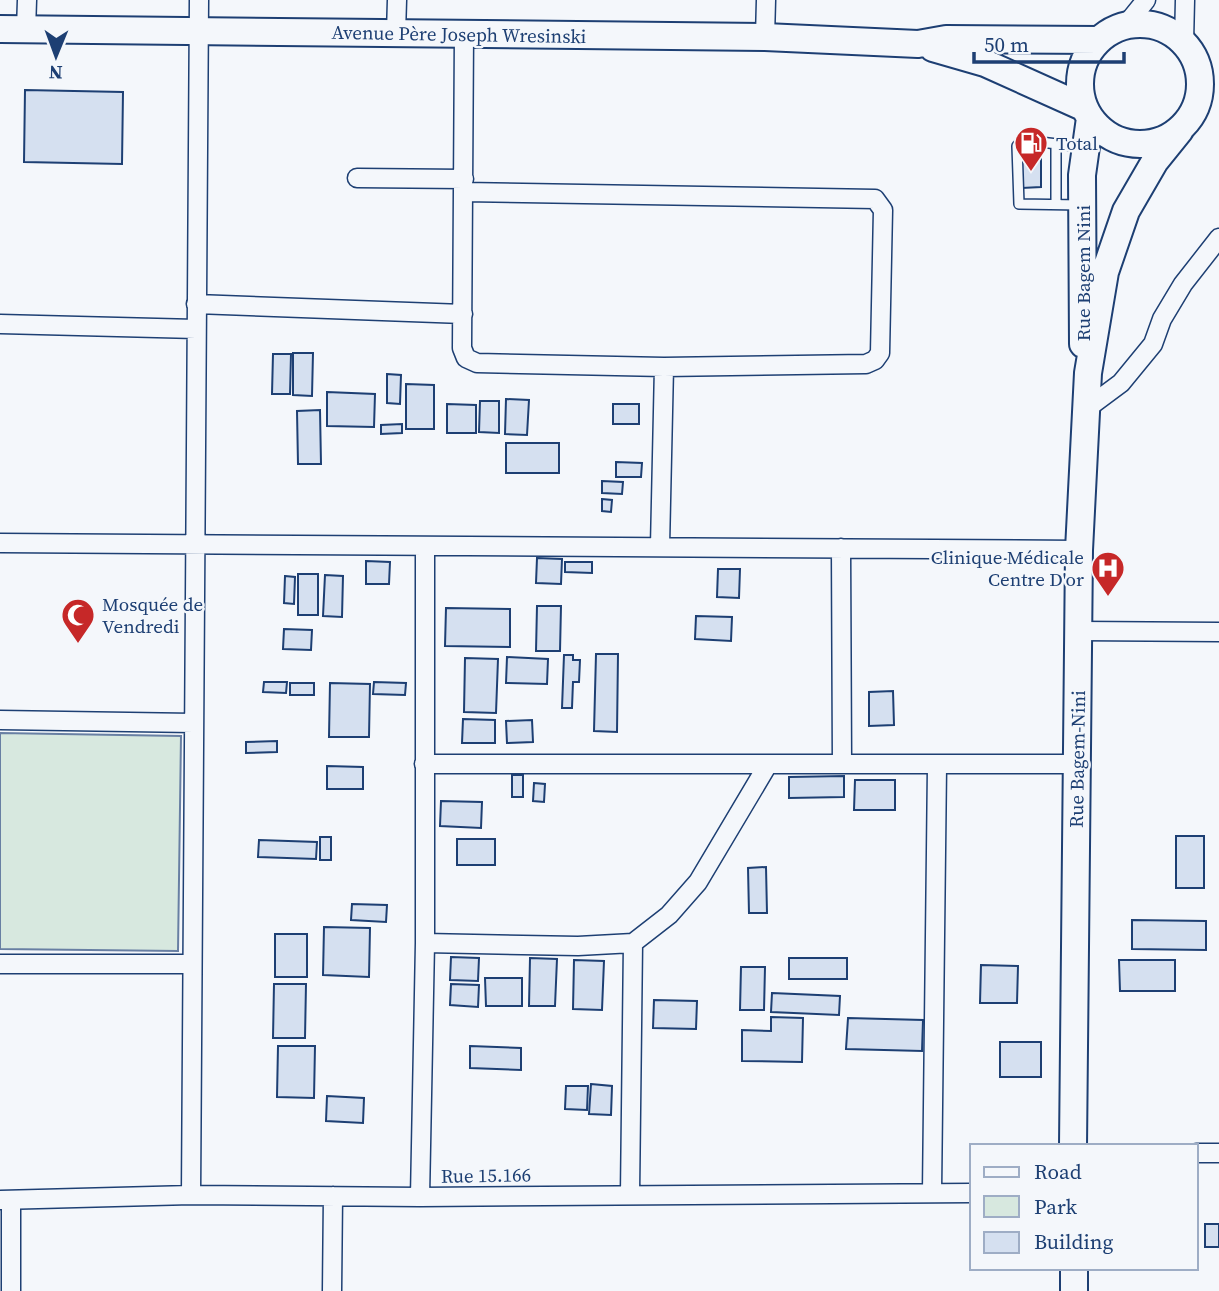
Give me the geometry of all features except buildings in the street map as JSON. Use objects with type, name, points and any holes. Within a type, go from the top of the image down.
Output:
[{"type":"street","points":[[26,30],[27,0]]},
{"type":"street","points":[[191,1195],[199,0]]},
{"type":"street","points":[[396,33],[397,0]]},
{"type":"street","points":[[765,37],[766,0]]},
{"type":"street","points":[[1146,0],[1125,26],[1099,40],[1087,54],[1081,72],[1080,91],[1088,113],[1116,139],[1132,144],[1157,141],[1219,106]]},
{"type":"street","points":[[1185,0],[1188,48],[1200,74],[1199,96],[1186,123]]},
{"type":"street","points":[[1125,26],[1157,26],[1188,48],[1219,55]]},
{"type":"street","name":"Avenue Père Joseph Wresinski","points":[[0,29],[765,37],[918,44],[946,39],[1099,40]]},
{"type":"street","points":[[357,178],[464,185],[875,199],[881,204],[880,353],[875,360],[866,364],[664,367],[477,363],[466,358],[462,348],[464,185],[464,33]]},
{"type":"street","name":"Avenue Père Joseph Wresinski","points":[[918,44],[985,63],[1088,113]]},
{"type":"street","name":"Rue Bagem Nini","points":[[1088,113],[1083,205],[1082,337],[1088,373]]},
{"type":"street","name":"Rue Bagem Nini","points":[[1088,373],[1105,272],[1117,233],[1139,186],[1186,123]]},
{"type":"street","points":[[1086,409],[1121,383],[1153,344],[1162,318],[1183,284],[1219,238]]},
{"type":"street","points":[[196,304],[463,314]]},
{"type":"street","points":[[0,324],[196,329]]},
{"type":"street","points":[[660,546],[664,367]]},
{"type":"street","name":"Rue Bagem-Nini","points":[[1073,1144],[1079,550],[1088,373]]},
{"type":"street","points":[[0,543],[1079,550]]},
{"type":"street","points":[[420,1197],[425,943],[425,546]]},
{"type":"street","points":[[841,548],[842,764]]},
{"type":"street","points":[[1079,631],[1219,632]]},
{"type":"street","points":[[0,720],[193,723]]},
{"type":"street","points":[[424,764],[1078,764]]},
{"type":"street","points":[[425,943],[578,946],[633,943],[669,915],[698,882],[767,766]]},
{"type":"street","points":[[932,1192],[937,766]]},
{"type":"street","points":[[630,1194],[633,943]]},
{"type":"street","points":[[0,964],[191,964]]},
{"type":"street","points":[[1198,1153],[1219,1153]]},
{"type":"street","name":"Rue 15.166","points":[[5,1200],[191,1195],[420,1197],[970,1193]]},
{"type":"street","points":[[332,1291],[333,1196]]},
{"type":"street","points":[[5,1200],[11,1291]]},
{"type":"street","points":[[1074,1270],[1074,1291]]},
{"type":"lane","points":[[1083,205],[1019,204],[1017,146],[1023,140],[1085,148]]},
{"type":"lane","points":[[1056,144],[1056,204]]},
{"type":"green space","points":[[0,733],[181,736],[178,951],[0,949]]},
{"type":"place","name":"Total","points":[[1031,173]]},
{"type":"place","name":"Clinique Médicale Centre D'or","points":[[1108,598]]},
{"type":"place","name":"Mosquée de Vendredi","points":[[78,645]]}]
